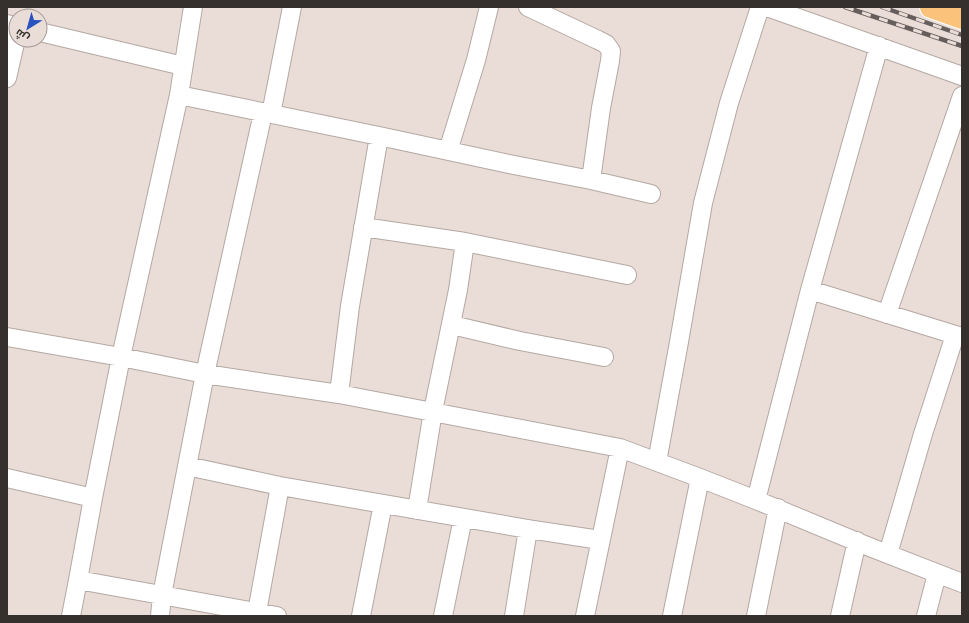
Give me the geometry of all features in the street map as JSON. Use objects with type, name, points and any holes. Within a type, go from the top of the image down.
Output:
[{"type":"highway","points":[[931,7],[962,18]]},
{"type":"street","points":[[71,616],[121,357],[178,96],[193,7]]},
{"type":"street","points":[[160,616],[162,595],[205,374],[292,7]]},
{"type":"street","points":[[448,151],[476,60],[489,7]]},
{"type":"street","points":[[528,7],[606,44],[611,51],[591,180]]},
{"type":"street","points":[[657,462],[703,203],[729,102],[760,7]]},
{"type":"street","points":[[767,7],[962,76]]},
{"type":"street","points":[[48,34],[183,66]]},
{"type":"street","points":[[756,500],[810,290],[879,46]]},
{"type":"street","points":[[7,78],[14,48]]},
{"type":"street","points":[[178,96],[379,136],[651,194]]},
{"type":"street","points":[[887,314],[962,96]]},
{"type":"street","points":[[339,394],[350,306],[379,136]]},
{"type":"street","points":[[363,227],[465,242],[627,275]]},
{"type":"street","points":[[417,510],[433,412],[452,325],[465,242]]},
{"type":"street","points":[[810,290],[958,336],[923,434],[888,554]]},
{"type":"street","points":[[452,325],[520,341],[604,357]]},
{"type":"street","points":[[7,337],[121,357],[205,374],[339,394],[620,448],[778,508],[962,583]]},
{"type":"street","points":[[585,616],[620,448]]},
{"type":"street","points":[[187,466],[280,486],[462,518],[600,540]]},
{"type":"street","points":[[7,478],[93,498]]},
{"type":"street","points":[[672,616],[700,478]]},
{"type":"street","points":[[257,612],[280,486]]},
{"type":"street","points":[[361,616],[383,504]]},
{"type":"street","points":[[756,616],[778,508]]},
{"type":"street","points":[[443,616],[462,518]]},
{"type":"street","points":[[514,616],[528,528]]},
{"type":"street","points":[[840,616],[857,541]]},
{"type":"street","points":[[926,616],[937,574]]},
{"type":"street","points":[[78,580],[277,616]]},
{"type":"railway","points":[[845,7],[962,46]]},
{"type":"railway","points":[[882,7],[962,35]]}]
